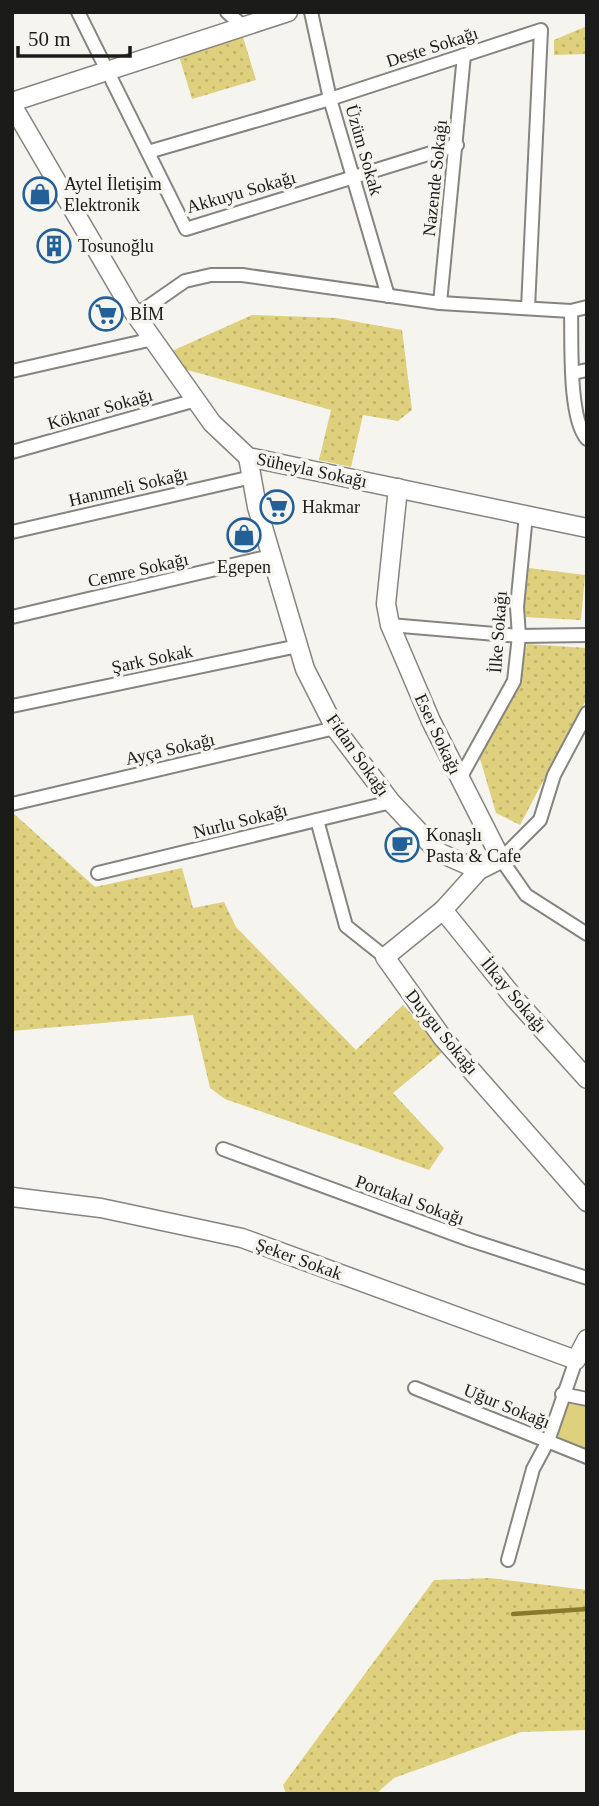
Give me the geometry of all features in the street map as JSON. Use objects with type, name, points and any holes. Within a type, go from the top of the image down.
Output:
[{"type":"street","name":"Akkuyu Sokağı","points":[[78,12],[186,229],[457,145]]},
{"type":"street","points":[[227,12],[242,19]]},
{"type":"street","points":[[12,104],[106,72],[242,19],[288,12]]},
{"type":"street","name":"Üzüm Sokak","points":[[311,12],[330,99],[388,296]]},
{"type":"street","name":"Deste Sokağı","points":[[148,152],[330,99],[541,30],[528,308]]},
{"type":"street","name":"Nazende Sokağı","points":[[440,303],[464,55]]},
{"type":"street","name":"Süheyla Sokağı","points":[[12,104],[136,315],[212,423],[248,457],[587,528]]},
{"type":"street","points":[[136,315],[186,281],[211,275],[242,275],[440,303],[570,310],[587,307]]},
{"type":"street","points":[[570,310],[574,403],[581,432],[587,439]]},
{"type":"street","points":[[12,371],[153,339]]},
{"type":"street","points":[[573,373],[587,370]]},
{"type":"street","name":"Köknar Sokağı","points":[[12,452],[196,400]]},
{"type":"street","name":"Fidan Sokağı","points":[[248,457],[257,508],[305,669],[335,728],[391,802],[438,852],[479,870]]},
{"type":"street","name":"Hanımeli Sokağı","points":[[12,532],[252,477]]},
{"type":"street","name":"Eser Sokağı","points":[[398,488],[386,604],[390,625],[431,721],[501,859],[526,895],[587,934]]},
{"type":"street","name":"İlke Sokağı","points":[[459,780],[514,681],[519,636],[517,607],[526,515]]},
{"type":"street","name":"Cemre Sokağı","points":[[12,617],[271,556]]},
{"type":"street","points":[[390,625],[519,636],[587,635]]},
{"type":"street","name":"Şark Sokak","points":[[12,706],[298,646]]},
{"type":"street","points":[[317,820],[346,926],[384,957],[443,910],[479,870],[501,859],[540,820],[554,775],[587,713]]},
{"type":"street","name":"Ayça Sokağı","points":[[12,804],[335,728]]},
{"type":"street","name":"Nurlu Sokağı","points":[[98,873],[391,802]]},
{"type":"street","name":"İlkay Sokağı","points":[[443,910],[515,999],[587,1079]]},
{"type":"street","name":"Duygu Sokağı","points":[[384,957],[442,1037],[587,1202]]},
{"type":"street","name":"Portakal Sokağı","points":[[223,1149],[470,1240],[587,1278]]},
{"type":"street","name":"Şeker Sokak","points":[[12,1197],[101,1208],[242,1238],[576,1360]]},
{"type":"street","points":[[508,1560],[533,1469],[548,1441],[562,1394],[587,1339]]},
{"type":"street","name":"Uğur Sokağı","points":[[415,1388],[587,1457]]},
{"type":"street","points":[[562,1394],[587,1399]]},
{"type":"shaded area","points":[[587,26],[587,54],[554,55],[554,40]]},
{"type":"shaded area","points":[[243,37],[256,80],[192,99],[179,56]]},
{"type":"shaded area","points":[[252,315],[336,318],[402,330],[412,410],[398,421],[363,415],[351,467],[319,460],[331,410],[184,369],[172,351]]},
{"type":"shaded area","points":[[529,568],[585,575],[581,620],[523,617]]},
{"type":"shaded area","points":[[527,644],[587,648],[587,698],[520,825],[496,813],[479,755],[518,686]]},
{"type":"shaded area","points":[[12,812],[95,887],[182,868],[193,908],[224,902],[236,927],[356,1050],[403,1005],[445,1050],[393,1093],[444,1148],[429,1170],[225,1099],[210,1088],[193,1015],[12,1031]]},
{"type":"shaded area","points":[[568,1402],[587,1407],[587,1451],[556,1438]]},
{"type":"shaded area","points":[[490,1578],[587,1590],[587,1730],[521,1732],[394,1778],[376,1794],[286,1794],[283,1785],[434,1580]]},
{"type":"waterway","points":[[513,1614],[587,1609]]},
{"type":"place","name":"Aytel İletişim Elektronik","points":[[40,194]]},
{"type":"place","name":"Tosunoğlu","points":[[54,246]]},
{"type":"place","name":"BİM","points":[[106,314]]},
{"type":"place","name":"Hakmar","points":[[277,507]]},
{"type":"place","name":"Egepen","points":[[244,535]]},
{"type":"place","name":"Konaşlı Pasta & Cafe","points":[[402,845]]}]
